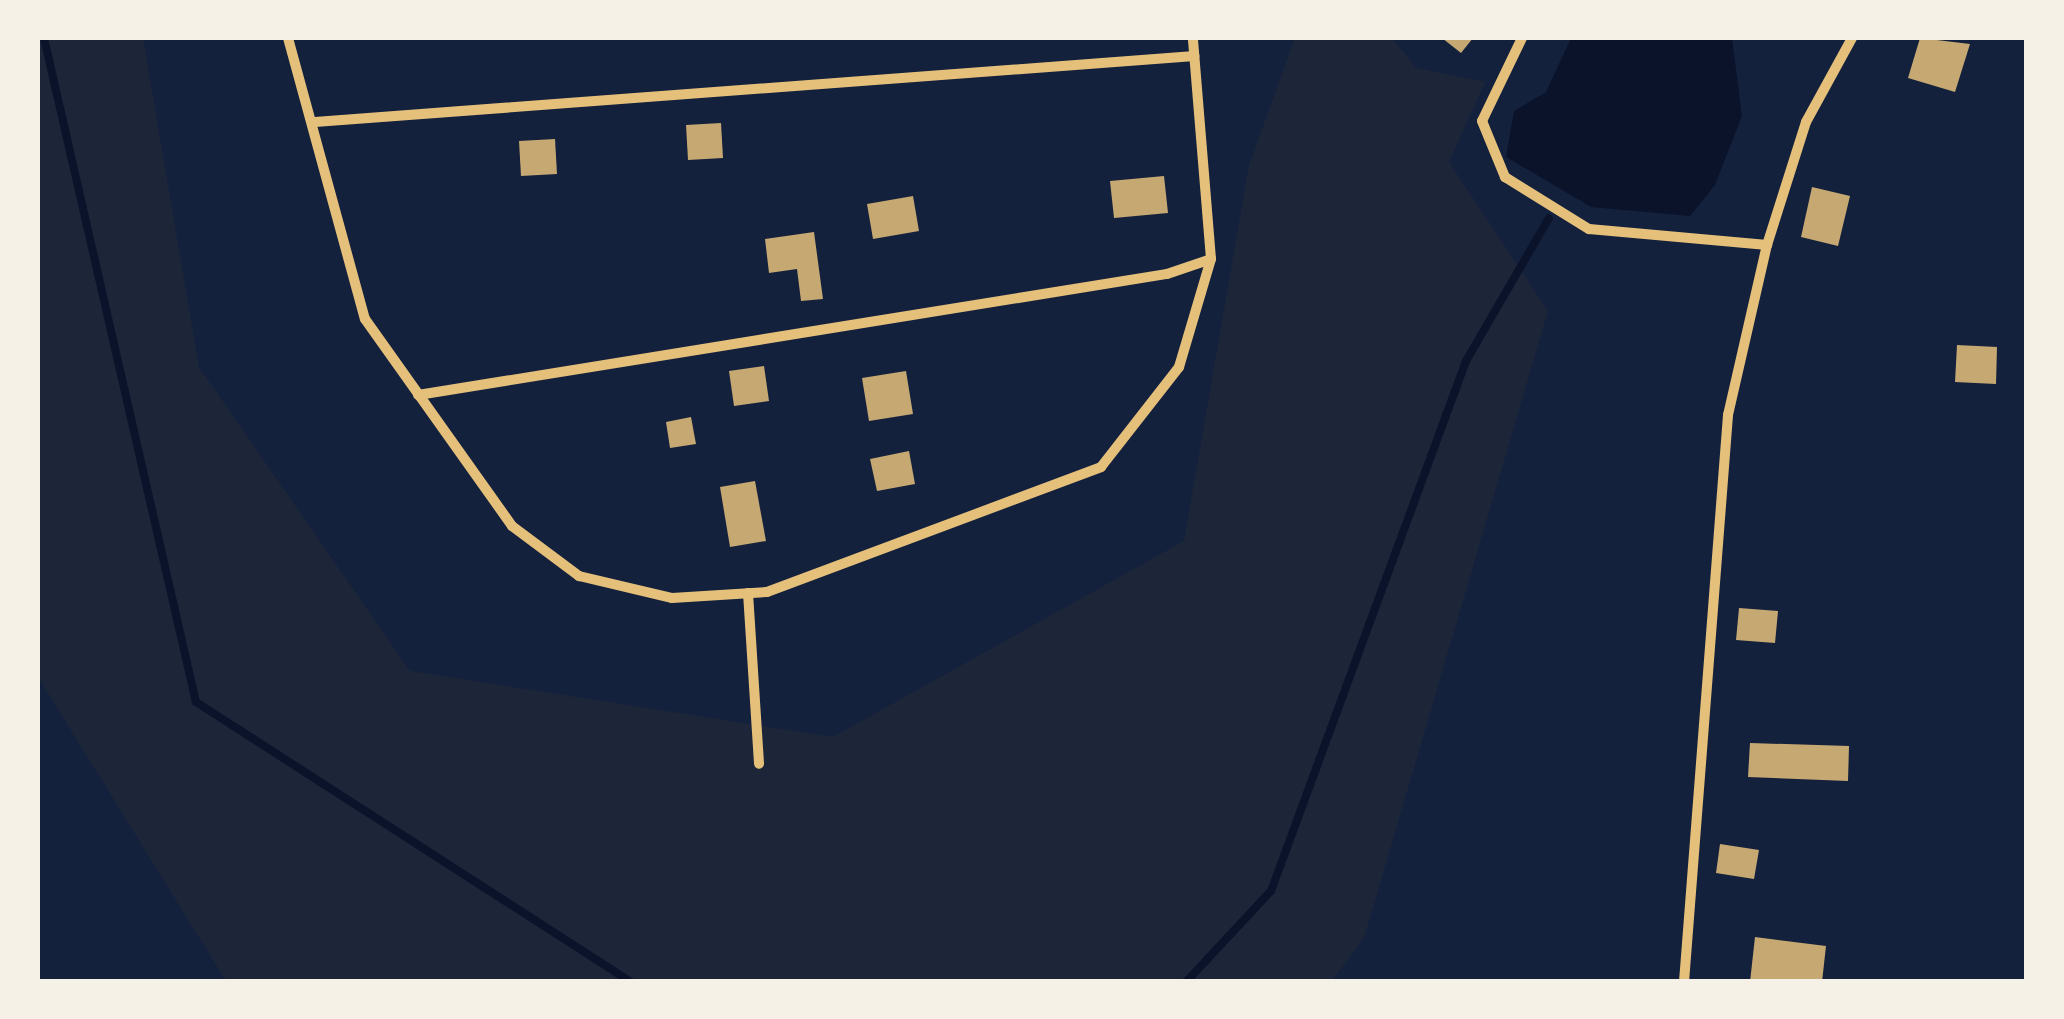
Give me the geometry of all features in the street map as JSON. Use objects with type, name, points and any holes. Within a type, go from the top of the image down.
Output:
[{"type":"street","points":[[288,38],[315,122],[365,319],[512,526],[578,576],[672,598],[767,592],[1100,467],[1180,367],[1211,258],[1193,38]]},
{"type":"street","points":[[1522,38],[1482,120],[1505,177],[1588,229],[1767,245]]},
{"type":"street","points":[[1684,982],[1728,416],[1767,245],[1806,122],[1852,38]]},
{"type":"street","points":[[315,122],[1194,56]]},
{"type":"street","points":[[418,395],[1168,274],[1211,258]]},
{"type":"street","points":[[748,593],[760,764]]},
{"type":"shaded area","points":[[38,38],[143,38],[199,367],[410,671],[833,737],[1184,541],[1249,165],[1295,38],[1392,38],[1416,68],[1485,82],[1449,162],[1548,311],[1364,938],[1332,981],[226,981],[38,677]]},
{"type":"shaded area","points":[[1571,38],[1732,38],[1742,116],[1715,185],[1690,216],[1591,207],[1506,157],[1514,111],[1546,92]]},
{"type":"building","points":[[1442,38],[1473,38],[1461,53]]},
{"type":"building","points":[[1920,38],[1970,44],[1955,92],[1908,78]]},
{"type":"building","points":[[721,123],[723,158],[688,160],[686,125]]},
{"type":"building","points":[[555,139],[557,174],[521,176],[519,141]]},
{"type":"building","points":[[1164,176],[1168,213],[1114,218],[1110,181]]},
{"type":"building","points":[[1812,187],[1850,196],[1838,246],[1801,237]]},
{"type":"building","points":[[913,196],[919,231],[873,239],[867,204]]},
{"type":"building","points":[[814,232],[823,299],[801,301],[797,269],[769,273],[765,239]]},
{"type":"building","points":[[1957,345],[1997,347],[1996,384],[1955,382]]},
{"type":"building","points":[[764,366],[769,401],[734,406],[729,371]]},
{"type":"building","points":[[906,371],[913,414],[869,421],[862,378]]},
{"type":"building","points":[[691,417],[696,444],[670,448],[666,422]]},
{"type":"building","points":[[909,451],[915,484],[877,491],[870,459]]},
{"type":"building","points":[[755,481],[766,541],[730,547],[720,487]]},
{"type":"building","points":[[1739,608],[1778,611],[1775,643],[1736,640]]},
{"type":"building","points":[[1750,743],[1849,746],[1848,781],[1748,777]]},
{"type":"building","points":[[1720,844],[1759,850],[1754,879],[1716,873]]},
{"type":"building","points":[[1755,937],[1826,946],[1822,982],[1750,982]]},
{"type":"waterway","points":[[44,38],[196,702],[631,982]]},
{"type":"waterway","points":[[1186,982],[1271,891],[1466,361],[1549,218]]}]
